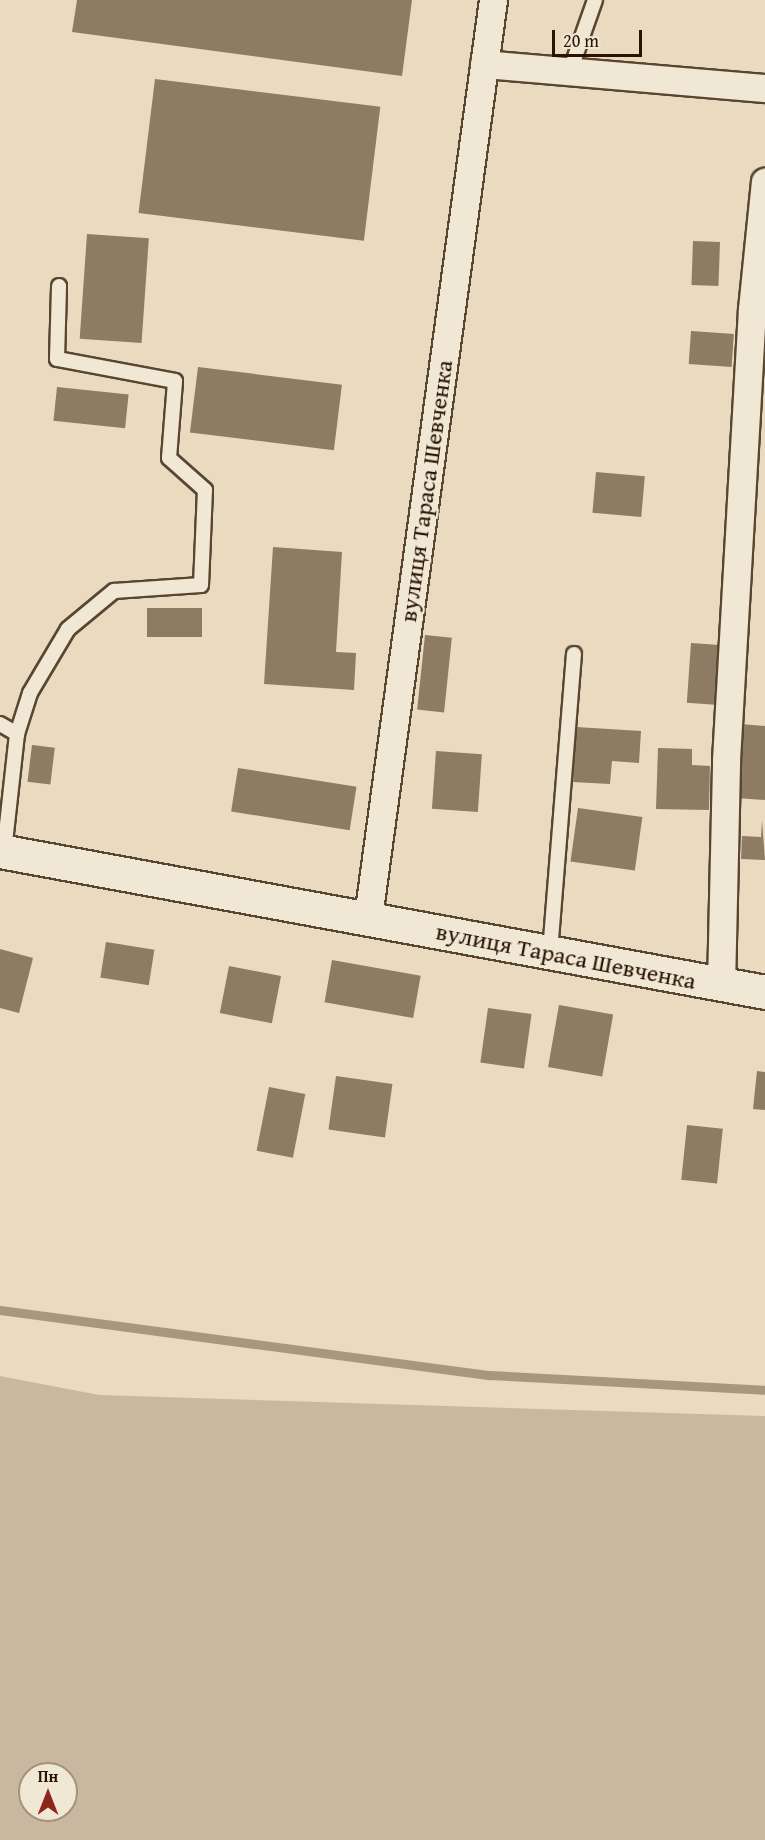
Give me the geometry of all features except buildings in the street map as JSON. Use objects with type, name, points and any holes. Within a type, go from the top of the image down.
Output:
[{"type":"street","name":"вулиця Тараса Шевченка","points":[[368,917],[493,0]]},
{"type":"street","points":[[484,64],[765,87]]},
{"type":"street","points":[[721,986],[726,760],[752,309],[765,182]]},
{"type":"street","name":"вулиця Тараса Шевченка","points":[[2,851],[368,917],[721,986],[765,992]]},
{"type":"lane","points":[[570,71],[595,0]]},
{"type":"lane","points":[[2,851],[16,734],[30,693],[68,629],[114,591],[201,585],[205,490],[169,458],[175,381],[57,358],[59,286]]},
{"type":"lane","points":[[550,952],[574,654]]},
{"type":"lane","points":[[0,724],[16,734]]},
{"type":"shaded area","points":[[0,1376],[99,1395],[765,1416],[765,1840],[0,1840]]},
{"type":"waterway","points":[[0,1310],[490,1375],[765,1390]]}]
